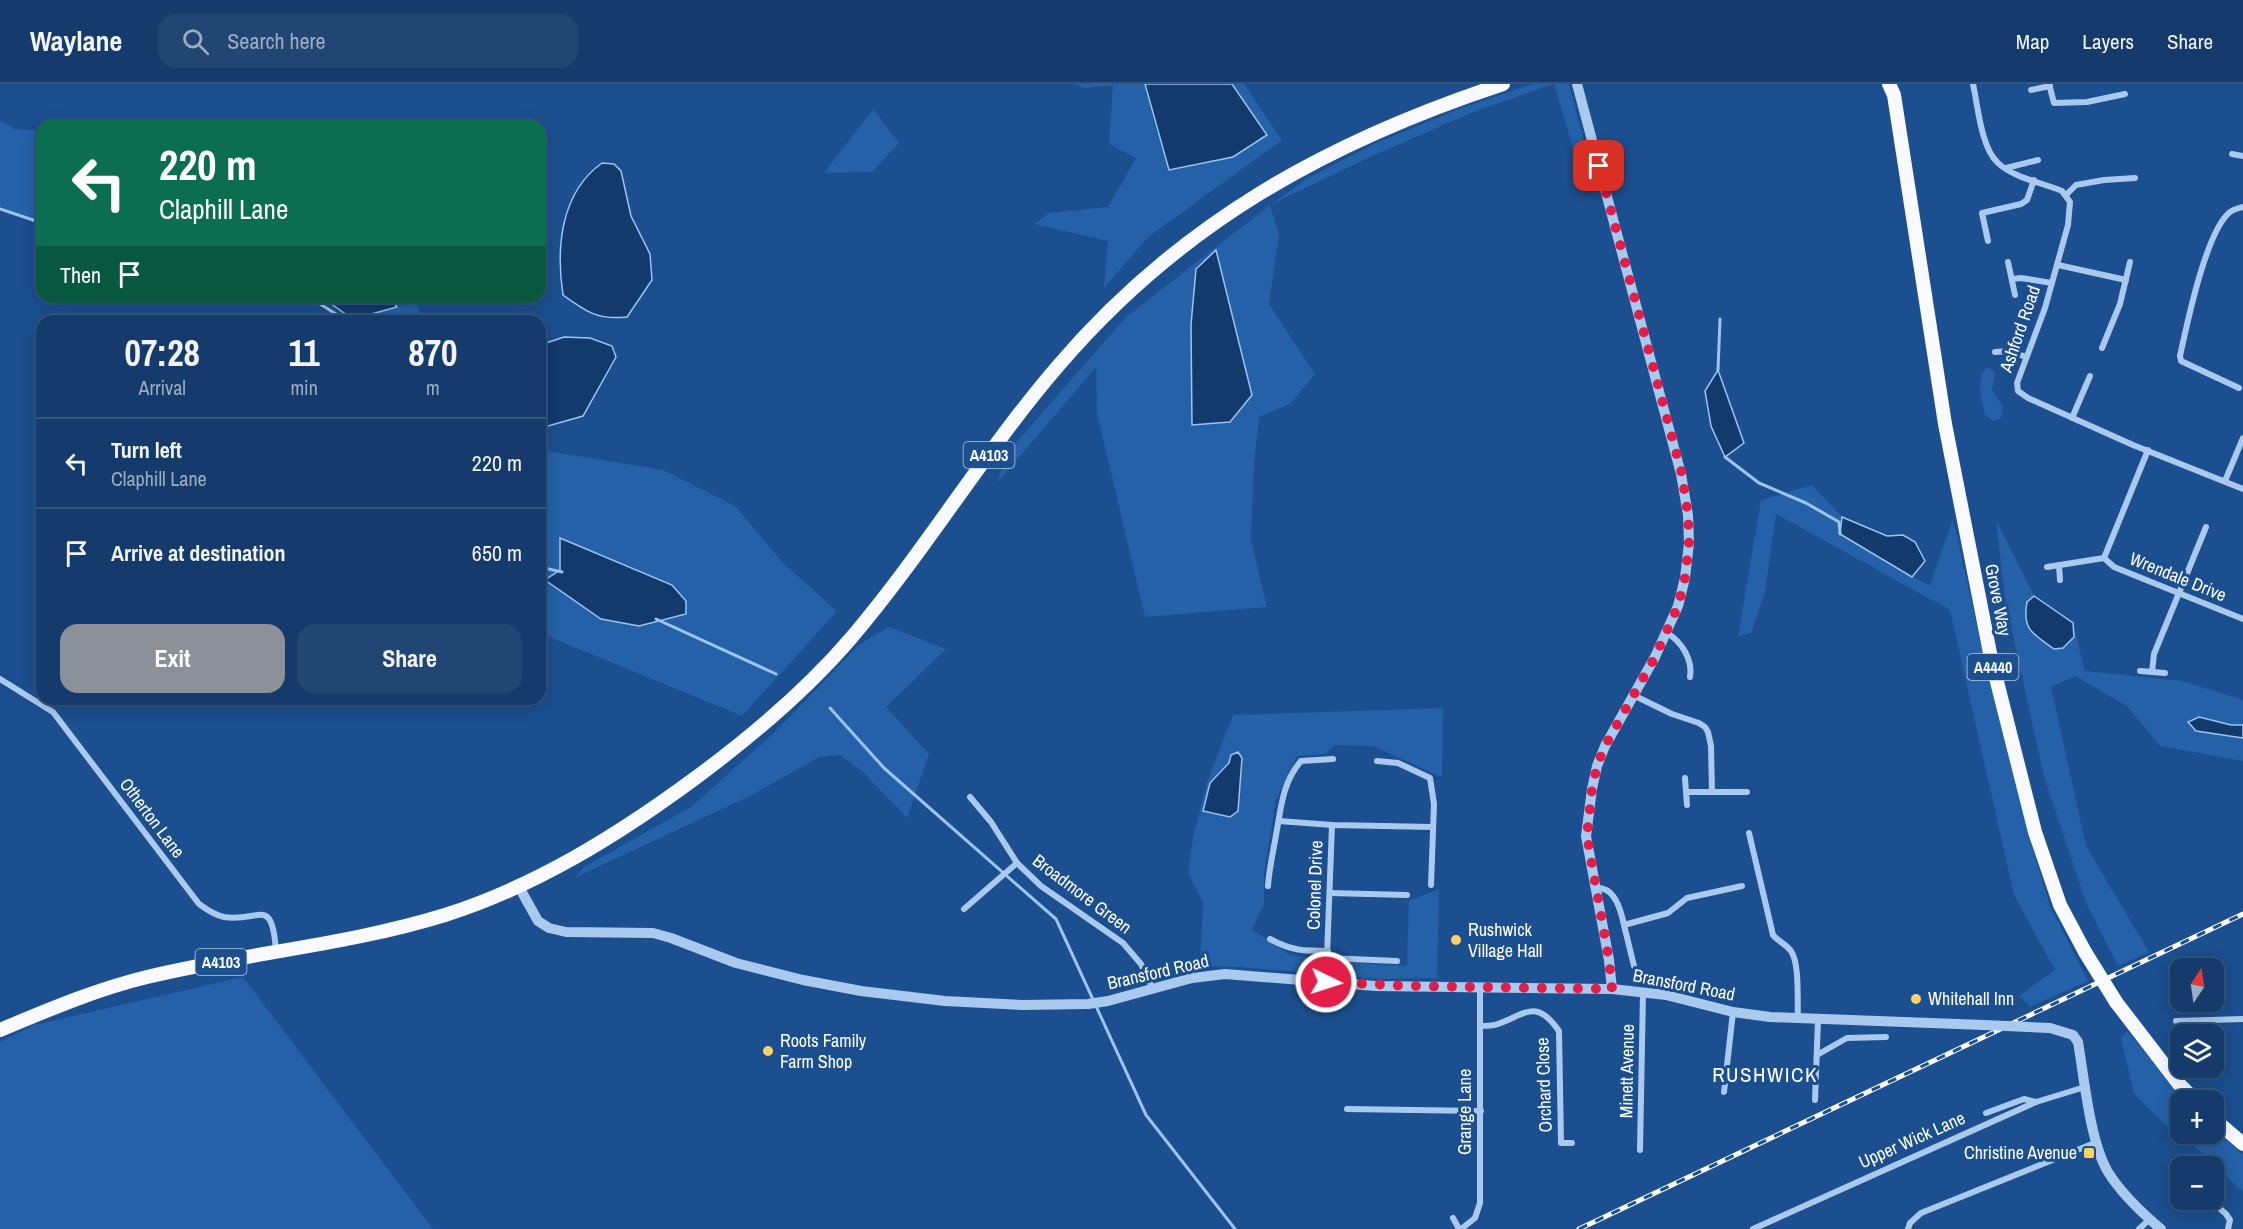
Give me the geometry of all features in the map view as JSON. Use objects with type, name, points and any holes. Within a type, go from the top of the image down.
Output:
[{"type":"highway","name":"A4103","points":[[0,1030],[77,999],[144,978],[392,930],[447,914],[519,887],[576,857],[653,808],[761,727],[807,685],[851,638],[1026,405],[1061,363],[1138,284],[1179,249],[1212,223],[1304,166],[1376,131],[1449,102],[1503,84]]},
{"type":"highway","name":"Grove Way","points":[[1893,88],[1945,424],[1990,658],[2034,832],[2060,905],[2085,952],[2116,1002],[2185,1090]]},
{"type":"highway","points":[[2224,1128],[2243,1144]]},
{"type":"street","points":[[1973,84],[1987,145],[1996,162],[2005,168],[2062,191],[2066,195],[2076,185],[2135,178]]},
{"type":"street","points":[[2031,90],[2049,85],[2054,103],[2087,102],[2125,94]]},
{"type":"street","points":[[1578,88],[1682,474],[1688,515],[1689,543],[1685,578],[1678,606],[1667,633],[1605,746],[1597,766],[1592,789],[1587,836],[1612,989]]},
{"type":"street","points":[[2232,154],[2243,156]]},
{"type":"street","points":[[2005,168],[2038,160]]},
{"type":"street","points":[[1988,241],[1982,213],[2020,204],[2027,200],[2034,180]]},
{"type":"street","name":"Ashford Road","points":[[2066,195],[2070,202],[2070,216],[2045,308],[2017,383],[2018,391],[2072,418],[2243,489]]},
{"type":"street","points":[[2239,388],[2181,362],[2180,356],[2196,285],[2220,225],[2231,212],[2243,207]]},
{"type":"street","points":[[2008,262],[2015,295]]},
{"type":"street","points":[[2102,348],[2115,318],[2130,262]]},
{"type":"street","points":[[2058,265],[2126,280]]},
{"type":"street","points":[[2012,279],[2021,278],[2052,283]]},
{"type":"street","points":[[1995,352],[2010,351],[2026,357]]},
{"type":"street","points":[[2072,418],[2090,376]]},
{"type":"street","points":[[2224,481],[2243,438]]},
{"type":"street","points":[[2047,567],[2104,558],[2148,450]]},
{"type":"street","points":[[2152,672],[2154,654],[2206,527]]},
{"type":"street","name":"Wrendale Drive","points":[[2104,558],[2114,567],[2243,619]]},
{"type":"street","points":[[2059,565],[2060,580]]},
{"type":"street","points":[[1667,633],[1676,639],[1689,660],[1692,668],[1690,677]]},
{"type":"street","points":[[2140,671],[2164,673]]},
{"type":"street","name":"Otherton Lane","points":[[0,679],[36,701]]},
{"type":"street","points":[[1633,694],[1671,714],[1700,723],[1705,727],[1711,747],[1712,792]]},
{"type":"street","name":"Otherton Lane","points":[[42,705],[53,712],[199,903],[216,915],[225,918],[257,914],[266,917],[272,922],[276,952]]},
{"type":"street","points":[[1268,886],[1269,866],[1282,799],[1292,773],[1300,761],[1333,759]]},
{"type":"street","points":[[1377,761],[1398,763],[1431,778],[1434,804],[1431,885]]},
{"type":"street","points":[[1686,778],[1687,805]]},
{"type":"street","points":[[1686,792],[1747,792]]},
{"type":"street","name":"Broadmore Green","points":[[970,797],[991,822],[1017,863],[1041,886],[1123,943],[1141,964],[1152,987]]},
{"type":"street","name":"Colonel Drive","points":[[1279,821],[1332,825],[1433,827]]},
{"type":"street","name":"Colonel Drive","points":[[1326,982],[1332,825]]},
{"type":"street","points":[[1749,833],[1773,935],[1790,949],[1795,959],[1798,1018]]},
{"type":"street","points":[[964,909],[1017,863]]},
{"type":"street","points":[[1624,925],[1668,913],[1687,898],[1742,886]]},
{"type":"street","name":"Bransford Road","points":[[519,887],[538,921],[549,928],[566,932],[652,933],[736,963],[803,980],[861,991],[945,1001],[1057,1005],[1108,1000],[1207,974],[1375,986],[1612,989],[1666,995],[1733,1012],[1770,1017],[2050,1028],[2073,1035],[2078,1042],[2086,1086]]},
{"type":"street","points":[[1596,888],[1603,887],[1615,898],[1634,966]]},
{"type":"street","points":[[1330,893],[1407,895]]},
{"type":"street","points":[[1270,939],[1298,951],[1397,961]]},
{"type":"street","name":"Grange Lane","points":[[1460,1229],[1474,1218],[1480,1203],[1480,987]]},
{"type":"street","name":"Minett Avenue","points":[[1640,1150],[1644,992]]},
{"type":"street","name":"Orchard Close","points":[[1480,1026],[1496,1025],[1528,1011],[1535,1011],[1550,1018],[1558,1031],[1561,1143],[1572,1143]]},
{"type":"street","points":[[1724,1092],[1733,1012]]},
{"type":"street","points":[[2176,1021],[2243,1019]]},
{"type":"street","points":[[1815,1100],[1818,1020]]},
{"type":"street","points":[[1817,1055],[1847,1038],[1886,1037]]},
{"type":"street","points":[[2086,1086],[2097,1142],[2108,1171],[2117,1185],[2161,1229]]},
{"type":"street","name":"Upper Wick Lane","points":[[1754,1229],[2036,1102],[2086,1086]]},
{"type":"street","points":[[1986,1113],[2024,1099],[2036,1102]]},
{"type":"street","points":[[1347,1109],[1481,1111]]},
{"type":"street","points":[[1908,1229],[1910,1223],[1921,1213],[2097,1142]]},
{"type":"street","points":[[2221,1210],[2230,1220],[2228,1229]]},
{"type":"street","points":[[1453,1218],[1460,1229]]},
{"type":"street","points":[[2139,1229],[2150,1219]]},
{"type":"shaded area","points":[[1074,84],[1146,84],[1154,123],[1169,169],[1266,134],[1232,84],[1244,84],[1282,140],[1147,238],[1104,288],[1108,241],[1035,224],[1048,213],[1108,207],[1136,158],[1109,144],[1113,85],[1084,88]]},
{"type":"shaded area","points":[[1145,84],[1232,84],[1267,135],[1233,157],[1169,170]]},
{"type":"shaded area","points":[[1533,84],[1553,84],[1471,113],[1372,156],[1270,205],[1306,179],[1374,144],[1461,108]]},
{"type":"shaded area","points":[[1554,84],[1569,84],[1590,165],[1579,168]]},
{"type":"shaded area","points":[[873,109],[899,143],[872,172],[824,173]]},
{"type":"shaded area","points":[[0,121],[16,129],[36,131],[36,221],[0,209]]},
{"type":"shaded area","points":[[602,163],[614,164],[621,171],[631,216],[650,254],[652,280],[627,317],[617,318],[593,314],[563,295],[561,241],[569,206],[588,175]]},
{"type":"shaded area","points":[[1270,205],[1279,235],[1269,304],[1315,374],[1290,404],[1259,417],[1254,465],[1251,540],[1267,607],[1145,617],[1097,413],[1096,367],[997,483],[1007,453],[1126,317]]},
{"type":"shaded area","points":[[1216,250],[1252,395],[1230,422],[1192,425],[1191,325],[1196,269]]},
{"type":"shaded area","points":[[330,303],[394,303],[397,307],[368,315],[347,315]]},
{"type":"shaded area","points":[[415,303],[420,315],[367,315]]},
{"type":"shaded area","points":[[564,337],[590,338],[612,346],[616,357],[583,416],[548,426],[546,425],[546,343]]},
{"type":"shaded area","points":[[1987,368],[1992,369],[1995,374],[1992,390],[2003,407],[2001,418],[1994,421],[1985,415],[1980,390],[1981,378]]},
{"type":"shaded area","points":[[1718,370],[1744,443],[1725,457],[1711,426],[1705,391]]},
{"type":"shaded area","points":[[546,451],[663,470],[735,506],[784,564],[837,611],[742,716],[546,635],[546,581],[601,619],[560,538],[560,570],[546,579]]},
{"type":"shaded area","points":[[1812,485],[1842,517],[1840,534],[1912,577],[1930,585],[1953,519],[1981,644],[2031,843],[2050,906],[2088,981],[2030,1007],[2019,996],[2055,970],[2014,895],[1950,610],[1776,514],[1765,592],[1751,633],[1738,636],[1761,500]]},
{"type":"shaded area","points":[[1842,517],[1887,536],[1903,535],[1915,542],[1925,561],[1912,577],[1840,534]]},
{"type":"shaded area","points":[[1996,520],[2034,596],[2027,626],[2063,647],[2073,623],[2085,671],[2183,681],[2243,700],[2243,725],[2231,725],[2199,717],[2243,738],[2243,761],[2160,746],[2127,706],[2075,676],[2051,687],[2086,846],[2149,952],[2118,966],[2086,903],[2044,777],[2005,599]]},
{"type":"shaded area","points":[[560,538],[672,585],[686,601],[686,614],[639,626],[601,619],[546,581],[560,570]]},
{"type":"shaded area","points":[[2034,596],[2073,623],[2074,637],[2063,648],[2054,649],[2035,635],[2028,625],[2027,602]]},
{"type":"shaded area","points":[[889,627],[946,649],[886,707],[929,754],[907,818],[863,772],[840,755],[819,757],[750,796],[576,877],[584,867],[691,807],[777,730],[860,644]]},
{"type":"shaded area","points":[[1443,708],[1442,777],[1373,746],[1335,745],[1325,754],[1297,756],[1276,800],[1264,873],[1264,904],[1252,930],[1291,955],[1335,962],[1407,966],[1409,901],[1439,889],[1437,978],[1378,979],[1240,967],[1200,966],[1203,903],[1188,873],[1193,837],[1207,782],[1233,715]],"holes":[[[1242,758],[1240,794],[1210,783],[1229,763]]]},
{"type":"shaded area","points":[[2199,717],[2231,725],[2243,725],[2243,738],[2196,731],[2188,722]]},
{"type":"shaded area","points":[[1238,752],[1242,758],[1238,811],[1230,817],[1203,811],[1210,783],[1229,763],[1231,755]]},
{"type":"shaded area","points":[[243,977],[433,1229],[0,1229],[0,1042],[34,1025]]},
{"type":"shaded area","points":[[2127,1031],[2178,1090],[2170,1090],[2170,1128],[2134,1094],[2121,1038]]},
{"type":"shaded area","points":[[2224,1138],[2243,1155],[2243,1192],[2224,1174],[2224,1156],[2205,1156],[2193,1145],[2224,1144]]},
{"type":"waterway","points":[[0,209],[36,221]]},
{"type":"waterway","points":[[318,303],[338,315]]},
{"type":"waterway","points":[[1718,370],[1720,319]]},
{"type":"waterway","points":[[1725,457],[1759,483],[1806,503],[1839,522],[1840,534]]},
{"type":"waterway","points":[[546,568],[562,572]]},
{"type":"waterway","points":[[656,619],[776,674]]},
{"type":"waterway","points":[[830,708],[884,768],[1056,919],[1146,1115],[1235,1229]]},
{"type":"railway","points":[[1579,1229],[2243,914]]},
{"type":"place","name":"Rushwick Village Hall","points":[[1456,940]]},
{"type":"place","name":"Whitehall Inn","points":[[1916,999]]},
{"type":"place","name":"Roots Family Farm Shop","points":[[768,1051]]},
{"type":"place","name":"Christine Avenue","points":[[2089,1153]]},
{"type":"district","name":"RUSHWICK","points":[[1765,1075]]},
{"type":"route","points":[[1326,982],[1375,986],[1612,989],[1612,977],[1587,836],[1592,789],[1597,766],[1605,746],[1670,627],[1685,578],[1689,543],[1688,515],[1682,474],[1599,166]]}]
